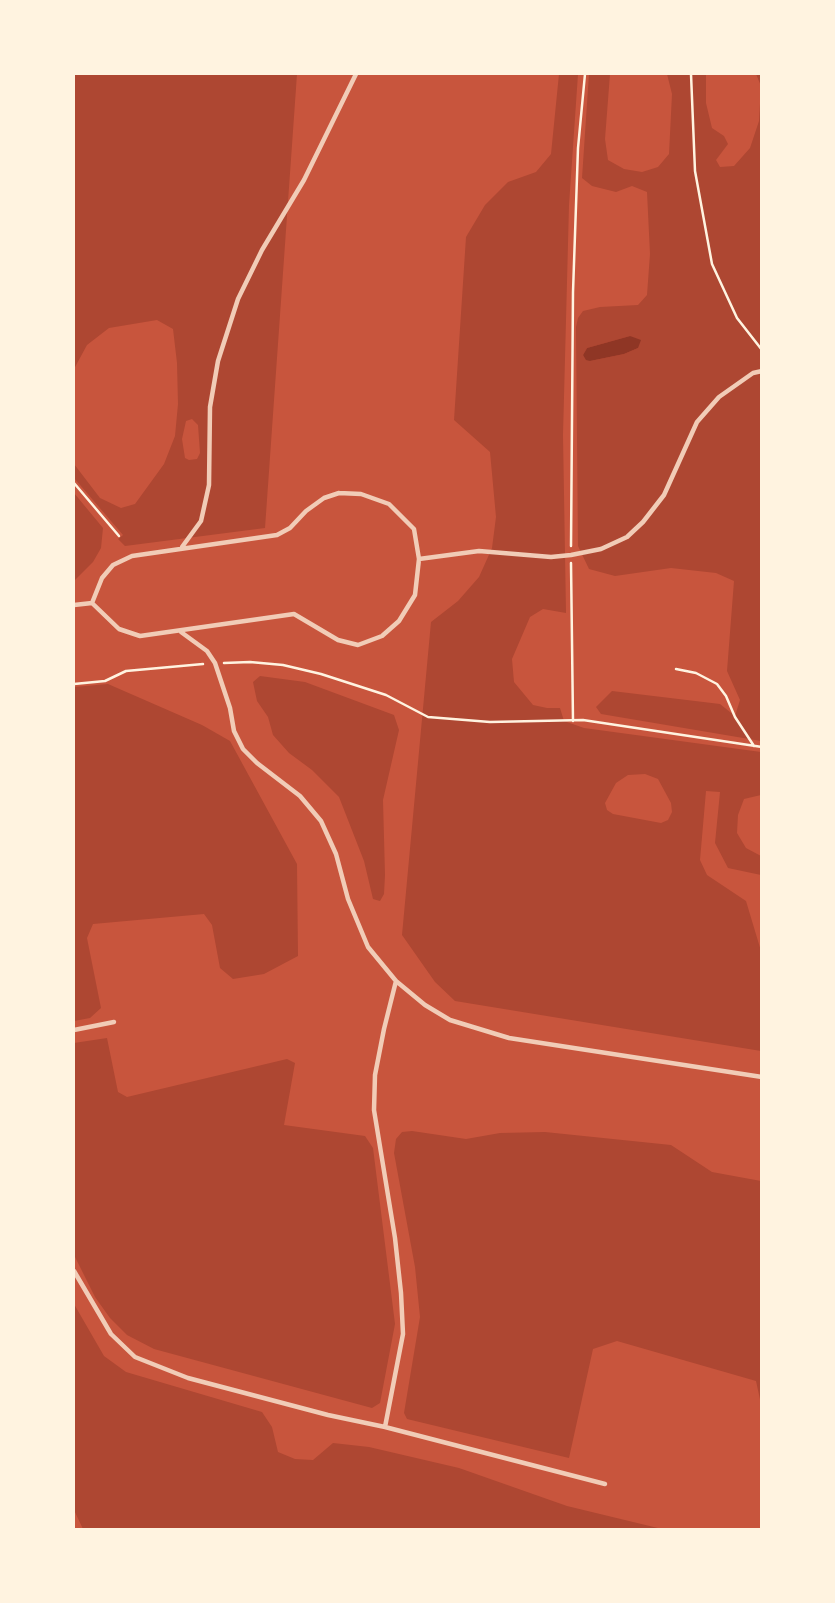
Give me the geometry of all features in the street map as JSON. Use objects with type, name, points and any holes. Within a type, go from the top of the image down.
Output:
[{"type":"lane","points":[[181,548],[201,521],[208,485],[210,407],[218,361],[238,299],[262,250],[304,180],[356,74]]},
{"type":"lane","points":[[419,559],[479,551],[551,557],[571,555],[601,549],[627,537],[664,495],[697,422],[719,397],[753,373],[761,371]]},
{"type":"lane","points":[[339,493],[361,494],[389,504],[414,529],[419,559],[415,595],[399,621],[382,636],[358,645],[338,640],[294,614],[140,636],[119,629],[92,603],[102,578],[113,565],[132,556],[276,535],[290,528],[306,511],[324,498],[339,493]]},
{"type":"lane","points":[[74,605],[92,603]]},
{"type":"lane","points":[[180,632],[207,651],[215,663],[230,708],[234,731],[243,749],[300,796],[321,821],[336,854],[356,923],[368,947],[396,981],[425,1005],[450,1020],[509,1038],[761,1077]]},
{"type":"lane","points":[[385,1427],[403,1334],[395,1238],[374,1110],[375,1075],[396,981]]},
{"type":"lane","points":[[74,1030],[114,1022]]},
{"type":"lane","points":[[74,1271],[111,1334],[135,1357],[188,1378],[605,1484]]},
{"type":"path","points":[[573,721],[570,409],[578,148],[585,74]]},
{"type":"path","points":[[691,74],[695,171],[712,264],[737,318],[761,350]]},
{"type":"path","points":[[74,483],[119,536]]},
{"type":"path","points":[[74,684],[105,681],[127,671],[215,663],[283,665],[386,695],[428,717],[490,722],[583,720],[761,747]]},
{"type":"path","points":[[676,669],[696,673],[717,684],[754,746]]},
{"type":"shaded area","points":[[74,74],[297,74],[265,528],[125,546],[118,539],[123,535],[74,478],[74,464],[100,498],[121,508],[135,504],[164,464],[175,436],[178,404],[173,329],[157,320],[109,328],[87,345],[74,369]],"holes":[[[192,419],[198,425],[200,453],[197,459],[189,460],[185,458],[182,439],[186,421]]]},
{"type":"shaded area","points":[[559,74],[578,74],[569,205],[563,435],[566,613],[543,609],[530,617],[512,659],[514,682],[533,705],[560,708],[564,721],[584,728],[761,752],[761,795],[744,799],[738,815],[737,833],[746,848],[761,856],[761,875],[728,868],[715,843],[720,792],[706,791],[700,860],[707,875],[746,901],[761,951],[761,1051],[455,1001],[435,982],[402,935],[431,622],[458,601],[479,577],[492,548],[496,517],[490,452],[454,420],[466,237],[485,205],[508,182],[536,172],[551,154]],"holes":[[[645,774],[658,779],[671,803],[672,812],[668,820],[661,823],[613,814],[607,810],[605,803],[616,783],[628,775]]]},
{"type":"shaded area","points":[[589,74],[610,74],[605,139],[608,160],[624,169],[642,172],[658,167],[669,154],[672,94],[667,74],[706,74],[706,103],[712,128],[724,136],[728,144],[716,160],[720,167],[734,166],[750,148],[759,121],[761,86],[761,741],[601,714],[596,707],[612,691],[720,704],[735,716],[740,700],[727,671],[734,581],[716,573],[671,568],[615,576],[589,569],[578,546],[578,318],[583,311],[600,307],[638,305],[647,295],[650,254],[647,192],[632,186],[616,192],[592,186],[582,178]],"holes":[[[630,336],[638,348],[624,354],[590,361],[583,355],[587,348]]]},
{"type":"shaded area","points":[[630,336],[641,340],[638,348],[624,354],[590,361],[583,355],[587,348]]},
{"type":"shaded area","points":[[74,493],[103,528],[101,548],[93,562],[74,581]]},
{"type":"shaded area","points":[[260,676],[305,682],[394,715],[399,730],[383,800],[385,875],[384,894],[380,901],[373,899],[364,861],[339,797],[312,770],[289,753],[273,735],[268,717],[257,701],[253,682]]},
{"type":"shaded area","points":[[108,684],[202,725],[230,741],[297,864],[298,956],[264,974],[233,979],[220,968],[212,925],[204,914],[93,924],[87,938],[101,1008],[90,1018],[74,1021],[74,687]]},
{"type":"shaded area","points":[[107,1038],[118,1092],[127,1097],[287,1059],[295,1063],[284,1125],[365,1136],[373,1148],[395,1324],[380,1403],[372,1408],[154,1349],[127,1335],[110,1318],[95,1297],[74,1255],[74,1043]]},
{"type":"shaded area","points":[[402,1132],[466,1139],[500,1133],[545,1132],[671,1145],[712,1172],[761,1181],[761,1404],[756,1381],[617,1341],[593,1349],[569,1458],[407,1419],[404,1413],[420,1317],[415,1267],[394,1153],[396,1139]]},
{"type":"shaded area","points":[[74,1304],[104,1356],[126,1372],[262,1412],[272,1427],[278,1452],[295,1459],[313,1460],[333,1443],[369,1447],[459,1468],[567,1506],[662,1529],[83,1529],[74,1510]]}]
